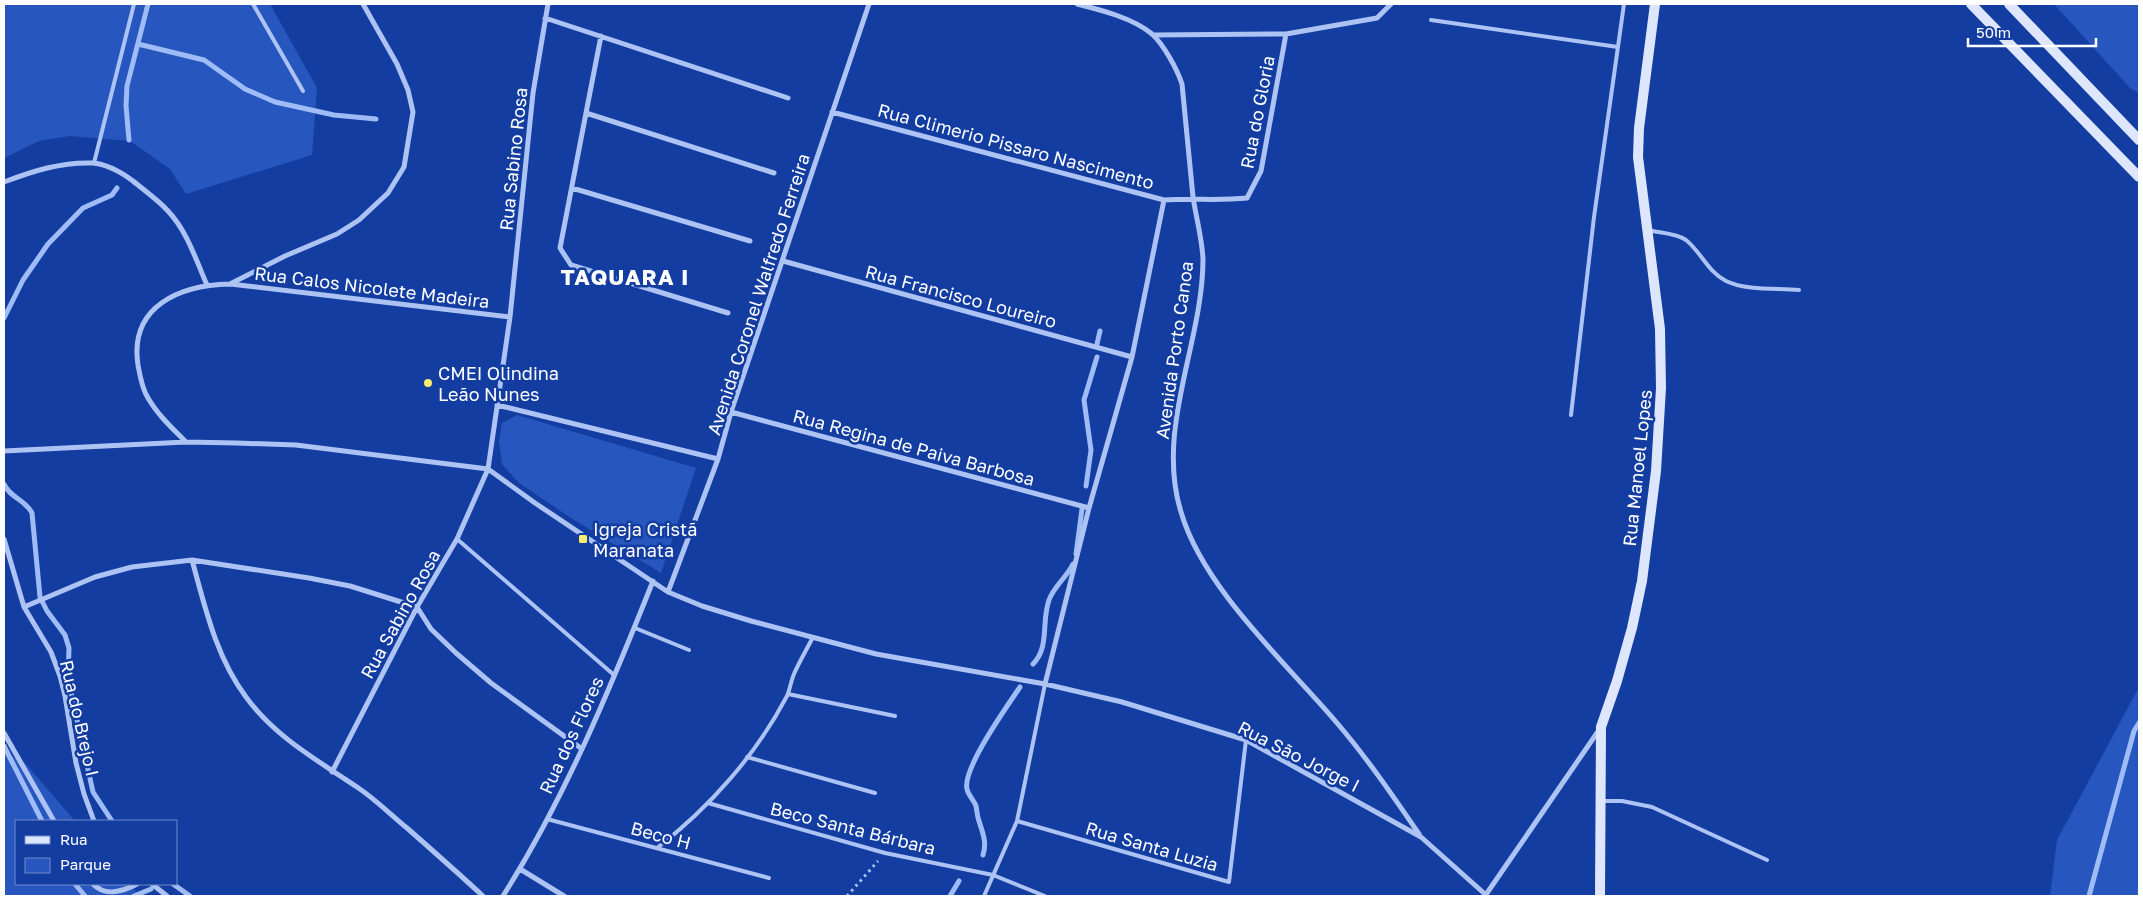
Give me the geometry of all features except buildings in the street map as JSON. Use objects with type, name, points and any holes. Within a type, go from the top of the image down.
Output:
[{"type":"street","points":[[230,284],[285,256],[338,234],[359,220],[388,193],[404,167],[413,112],[408,90],[397,64],[363,4]]},
{"type":"street","name":"Rua Sabino Rosa","points":[[332,772],[417,607],[457,539],[488,468],[510,317],[533,94],[548,4]]},
{"type":"street","name":"Avenida Coronel Walfredo Ferreira","points":[[668,592],[718,459],[731,412],[869,4]]},
{"type":"street","points":[[1077,4],[1119,17],[1153,35],[1286,34],[1377,18],[1391,4]]},
{"type":"street","name":"Rua Manoel Lopes","points":[[1485,896],[1601,727],[1617,681],[1632,628],[1642,581],[1656,471],[1662,388],[1660,329],[1638,157],[1639,128],[1655,4]]},
{"type":"street","points":[[1971,4],[2139,177]]},
{"type":"street","points":[[2009,4],[2139,140]]},
{"type":"street","points":[[545,18],[788,98]]},
{"type":"street","name":"Rua do Gloria","points":[[1194,198],[1226,201],[1247,198],[1261,171],[1286,34]]},
{"type":"street","name":"Avenida Porto Canoa","points":[[1153,35],[1177,69],[1182,84],[1194,198],[1203,258],[1197,315],[1174,439],[1175,475],[1180,512],[1199,554],[1237,609],[1369,762],[1421,836]]},
{"type":"street","points":[[601,36],[560,248],[571,265],[728,313]]},
{"type":"street","name":"Rua Climerio Pissaro Nascimento","points":[[832,112],[1164,200],[1194,198]]},
{"type":"street","points":[[586,113],[774,173]]},
{"type":"street","points":[[4,182],[36,170],[70,163],[94,163],[110,167],[122,173],[170,212],[188,241],[207,285]]},
{"type":"street","points":[[572,188],[750,242]]},
{"type":"street","points":[[1045,684],[1089,508],[1132,357],[1164,200]]},
{"type":"street","name":"Rua Francisco Loureiro","points":[[783,261],[1132,357]]},
{"type":"street","name":"Rua Calos Nicolete Madeira","points":[[186,442],[146,397],[136,352],[141,327],[153,310],[190,289],[207,285],[230,284],[510,317]]},
{"type":"street","points":[[498,405],[718,459]]},
{"type":"street","name":"Rua Regina de Paiva Barbosa","points":[[731,412],[1089,508]]},
{"type":"street","points":[[4,450],[186,442],[296,445],[488,468]]},
{"type":"street","name":"Rua São Jorge I","points":[[488,468],[535,503],[668,592],[725,613],[876,654],[1045,684],[1122,702],[1246,740],[1421,836],[1485,896]]},
{"type":"street","name":"Rua do Brejo I","points":[[4,539],[24,606],[51,652],[60,676],[76,763],[84,794],[94,820]]},
{"type":"street","points":[[192,560],[212,629],[227,666],[245,696],[264,718],[299,750],[358,787],[483,896]]},
{"type":"street","points":[[24,606],[96,577],[132,567],[192,560],[350,586],[417,607],[432,629],[456,652],[498,688],[582,749]]},
{"type":"street","name":"Rua dos Flores","points":[[504,896],[547,819],[582,749],[653,581]]},
{"type":"street","points":[[1600,896],[1601,727]]},
{"type":"street","points":[[4,733],[53,820]]},
{"type":"street","points":[[520,869],[564,896]]},
{"type":"street","points":[[94,885],[111,892],[123,892],[135,885]]},
{"type":"street","points":[[153,885],[167,896]]},
{"type":"lane","points":[[94,163],[134,4]]},
{"type":"lane","points":[[253,4],[302,90]]},
{"type":"lane","points":[[1571,415],[1594,216],[1624,4]]},
{"type":"lane","points":[[1432,20],[1618,47]]},
{"type":"lane","points":[[1648,230],[1677,236],[1685,240],[1710,269],[1726,281],[1743,286],[1799,290]]},
{"type":"lane","points":[[457,539],[614,675]]},
{"type":"lane","points":[[634,628],[689,650]]},
{"type":"lane","points":[[657,848],[684,828],[708,803],[769,728],[788,694],[794,675],[813,637]]},
{"type":"lane","points":[[984,896],[1017,821],[1045,684]]},
{"type":"lane","points":[[788,694],[895,716]]},
{"type":"lane","name":"Rua Santa Luzia","points":[[1017,821],[1229,882],[1246,740]]},
{"type":"lane","points":[[747,757],[875,793]]},
{"type":"lane","points":[[1600,801],[1622,801],[1652,807],[1767,860]]},
{"type":"lane","name":"Beco Santa Bárbara","points":[[708,803],[885,853],[993,875],[1045,896]]},
{"type":"lane","name":"Beco H","points":[[547,819],[769,878]]},
{"type":"path","points":[[847,896],[885,853]]},
{"type":"green space","points":[[4,4],[270,4],[317,88],[312,155],[186,194],[170,169],[130,141],[70,136],[39,141],[4,158]]},
{"type":"green space","points":[[2054,4],[2139,4],[2139,93],[2130,88]]},
{"type":"green space","points":[[517,415],[696,468],[661,573],[571,518],[519,483],[502,464],[499,441],[502,423]]},
{"type":"green space","points":[[2139,687],[2139,896],[2050,896],[2057,840]]},
{"type":"green space","points":[[4,752],[25,763],[74,820],[15,820],[15,885],[130,885],[140,896],[4,896]]},
{"type":"waterway","points":[[129,140],[126,106],[127,86],[148,4]]},
{"type":"waterway","points":[[138,44],[204,60],[245,89],[275,102],[334,115],[376,119]]},
{"type":"waterway","points":[[4,318],[23,280],[48,244],[83,208],[112,195],[117,188]]},
{"type":"waterway","points":[[1097,344],[1100,331]]},
{"type":"waterway","points":[[1086,486],[1091,450],[1084,400],[1097,357]]},
{"type":"waterway","points":[[4,484],[32,513],[40,597]]},
{"type":"waterway","points":[[1076,554],[1082,509]]},
{"type":"waterway","points":[[1033,664],[1042,650],[1049,600],[1073,564]]},
{"type":"waterway","points":[[42,601],[65,635],[69,648],[68,679],[93,792],[111,820]]},
{"type":"waterway","points":[[983,855],[984,838],[976,806],[967,789],[967,780],[971,767],[987,737],[1020,687]]},
{"type":"waterway","points":[[2089,896],[2134,731],[2139,723]]},
{"type":"waterway","points":[[4,746],[41,820]]},
{"type":"waterway","points":[[950,896],[959,881]]},
{"type":"waterway","points":[[76,885],[85,896]]},
{"type":"waterway","points":[[174,885],[190,896]]},
{"type":"waterway","points":[[134,896],[151,889]]},
{"type":"place","name":"CMEI Olindina Leão Nunes","points":[[428,383]]},
{"type":"place","name":"Igreja Cristã Maranata","points":[[583,539]]},
{"type":"district","name":"TAQUARA I","points":[[625,276]]}]
